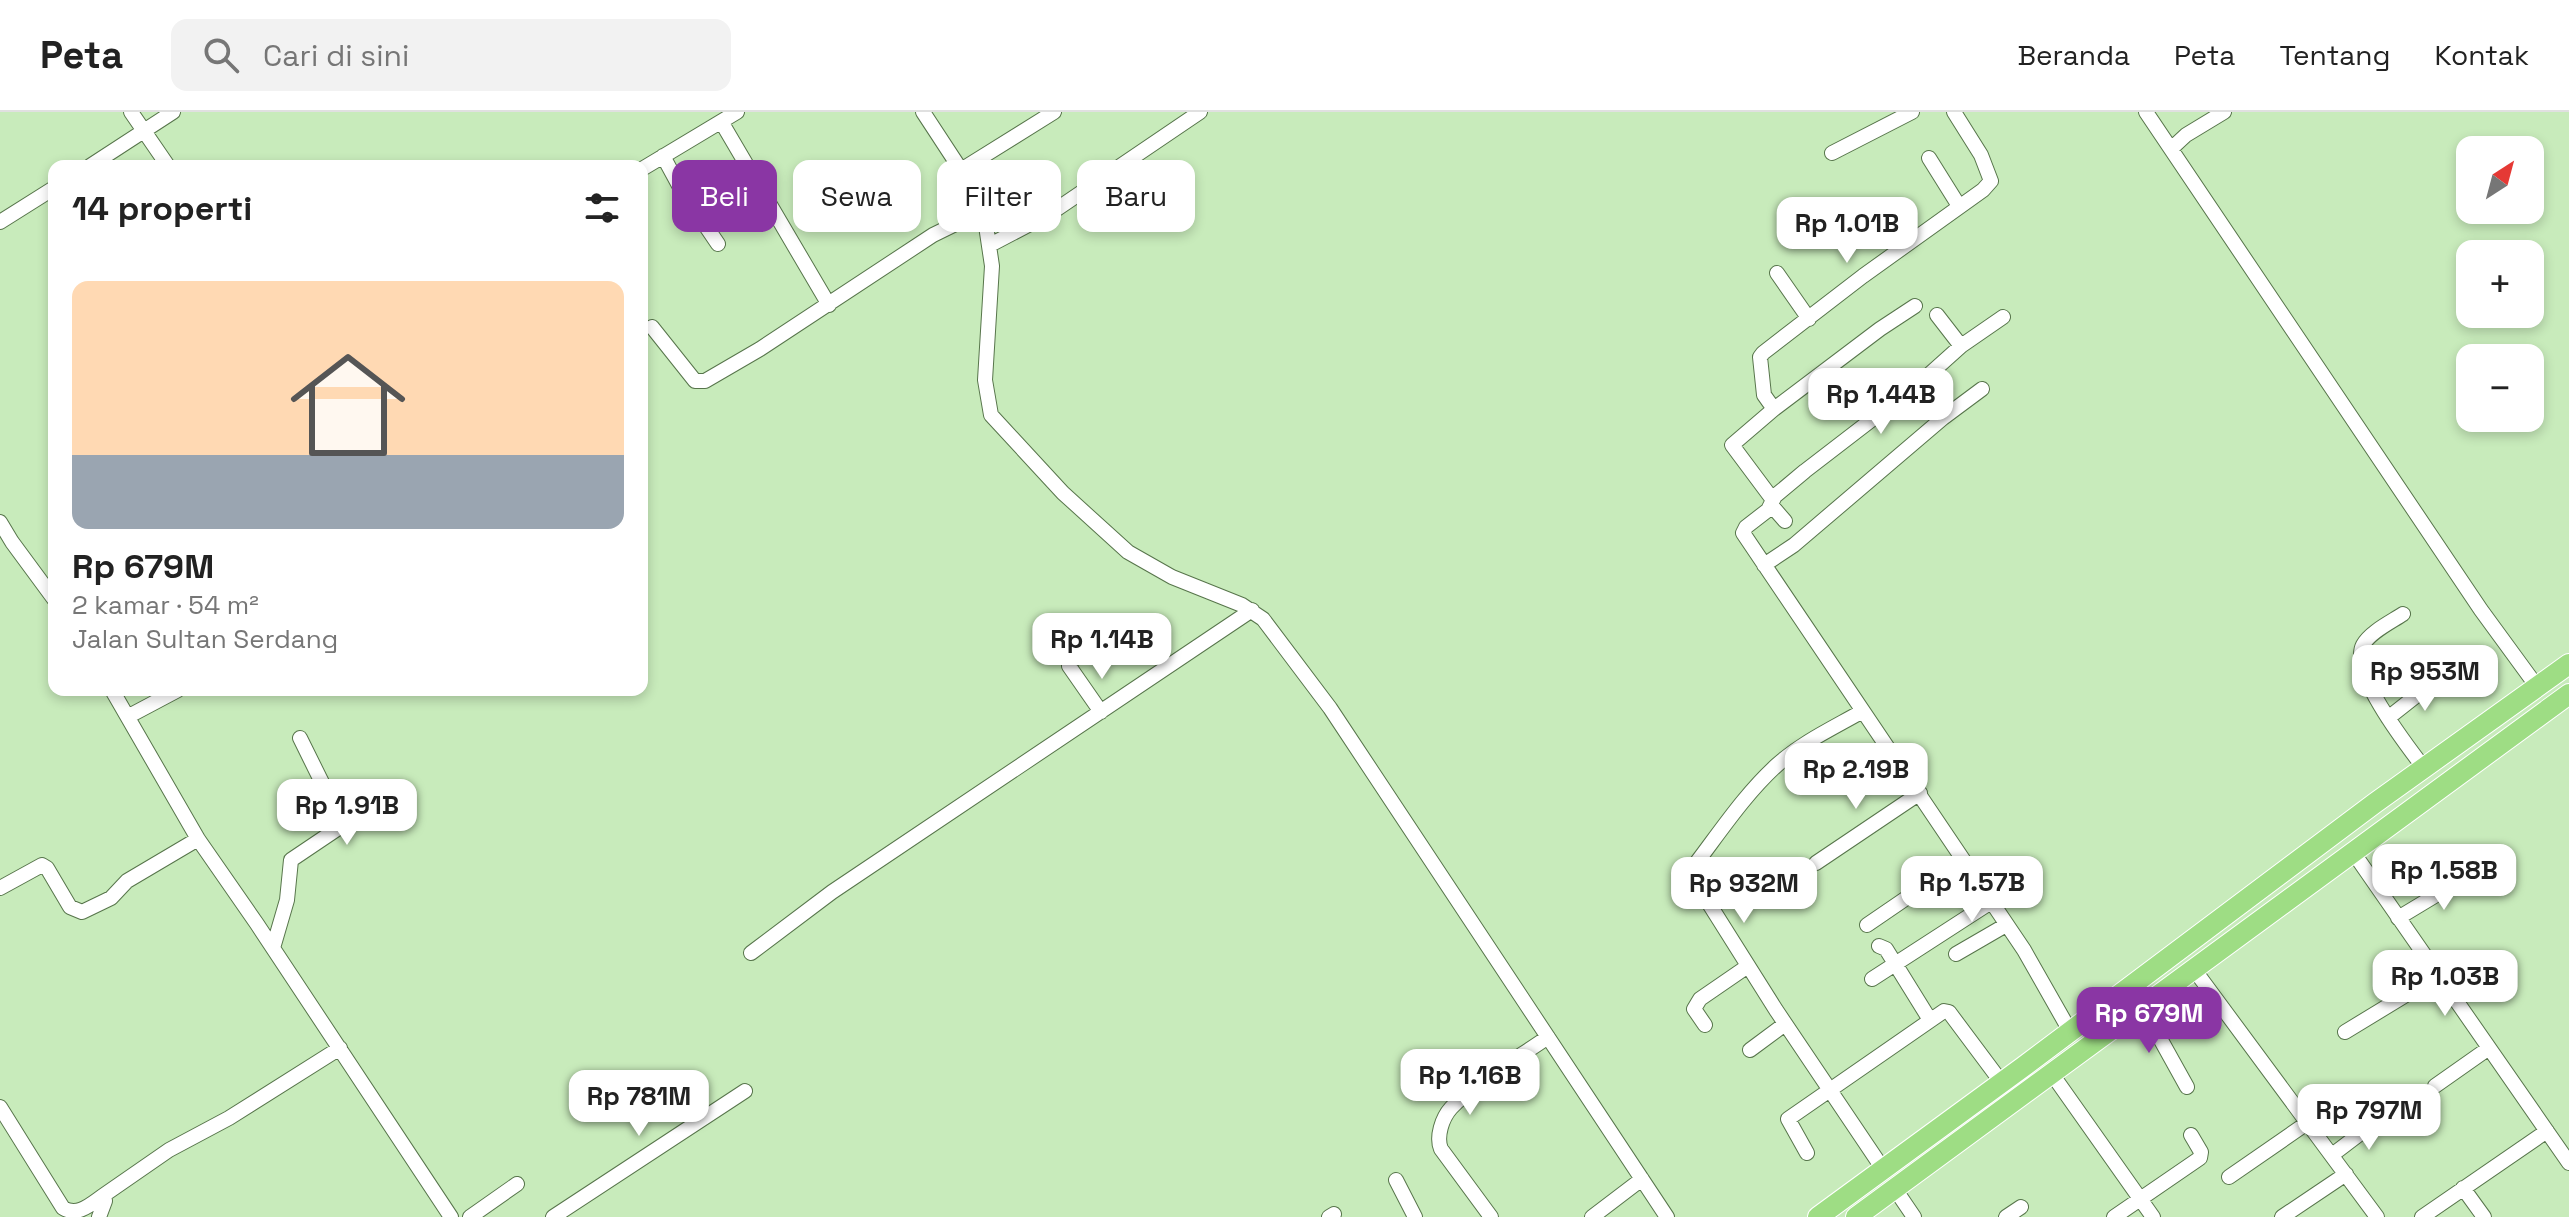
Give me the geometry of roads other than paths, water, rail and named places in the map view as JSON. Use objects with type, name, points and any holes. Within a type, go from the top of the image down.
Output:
[{"type":"highway","points":[[1818,1217],[2569,664]]},
{"type":"highway","points":[[1856,1217],[2569,694]]},
{"type":"highway","points":[[2243,902],[2257,922]]},
{"type":"street","points":[[131,112],[164,160]]},
{"type":"street","points":[[100,160],[173,112]]},
{"type":"street","points":[[648,165],[737,112]]},
{"type":"street","points":[[923,112],[954,160]]},
{"type":"street","points":[[977,160],[1054,112]]},
{"type":"street","points":[[990,245],[1051,213],[1200,112]]},
{"type":"street","points":[[1832,153],[1912,112]]},
{"type":"street","points":[[1774,409],[1764,395],[1760,357],[1790,330],[1983,190],[1991,179],[1981,155],[1954,112]]},
{"type":"street","points":[[2146,112],[2481,610],[2538,688]]},
{"type":"street","points":[[2171,149],[2186,135],[2224,112]]},
{"type":"street","points":[[722,123],[829,305]]},
{"type":"street","points":[[663,156],[682,191],[718,244]]},
{"type":"street","points":[[1929,158],[1959,206]]},
{"type":"street","points":[[0,222],[48,192]]},
{"type":"street","points":[[652,327],[687,373],[695,381],[705,381],[829,305],[939,232]]},
{"type":"street","points":[[987,232],[992,266],[985,380],[991,415],[1063,493],[1128,552],[1153,568],[1252,610],[1263,619],[1330,708],[1667,1217]]},
{"type":"street","points":[[1777,273],[1809,319]]},
{"type":"street","points":[[1785,521],[1732,445],[1774,409],[1915,306]]},
{"type":"street","points":[[1937,315],[1961,346]]},
{"type":"street","points":[[2003,317],[1961,346],[1922,381],[1843,441],[1743,531],[1861,712],[1967,864],[2038,973],[2070,1031]]},
{"type":"street","points":[[1764,565],[1794,545],[1943,418],[1982,389]]},
{"type":"street","points":[[0,522],[48,591]]},
{"type":"street","points":[[751,953],[832,892],[1252,610]]},
{"type":"street","points":[[2403,614],[2373,635],[2362,647],[2361,655],[2369,685],[2424,768]]},
{"type":"street","points":[[1092,648],[1071,661],[1069,666],[1101,712]]},
{"type":"street","points":[[2388,718],[2440,677]]},
{"type":"street","points":[[116,696],[198,839],[451,1217]]},
{"type":"street","points":[[129,716],[167,696]]},
{"type":"street","points":[[1861,712],[1795,750],[1778,764],[1694,866],[1692,879],[1883,1169]]},
{"type":"street","points":[[273,948],[287,900],[291,860],[340,827],[339,817],[300,738]]},
{"type":"street","points":[[1816,863],[1920,793]]},
{"type":"street","points":[[0,888],[42,865],[47,868],[70,907],[82,912],[111,898],[127,881],[198,839]]},
{"type":"street","points":[[2353,852],[2569,1163]]},
{"type":"street","points":[[1867,925],[1905,899],[1967,864]]},
{"type":"street","points":[[2398,918],[2471,874]]},
{"type":"street","points":[[1872,979],[1991,902]]},
{"type":"street","points":[[1956,954],[2006,925]]},
{"type":"street","points":[[1879,946],[1886,949],[1930,1020]]},
{"type":"street","points":[[1705,1025],[1694,1009],[1700,999],[1748,966]]},
{"type":"street","points":[[2193,968],[2377,1217]]},
{"type":"street","points":[[2345,1032],[2437,976]]},
{"type":"street","points":[[2142,1006],[2187,1087]]},
{"type":"street","points":[[1807,1153],[1788,1120],[1944,1011],[1949,1012],[2002,1083]]},
{"type":"street","points":[[1750,1050],[1785,1024]]},
{"type":"street","points":[[1491,1217],[1441,1149],[1440,1131],[1451,1107],[1548,1037]]},
{"type":"street","points":[[0,1107],[63,1208],[79,1213],[169,1150],[229,1118],[340,1048]]},
{"type":"street","points":[[2435,1086],[2489,1048]]},
{"type":"street","points":[[2052,1074],[2153,1217]]},
{"type":"street","points":[[553,1217],[745,1091]]},
{"type":"street","points":[[2332,1155],[2382,1117]]},
{"type":"street","points":[[2229,1177],[2307,1123]]},
{"type":"street","points":[[2422,1217],[2547,1131]]},
{"type":"street","points":[[2114,1217],[2200,1158],[2201,1152],[2191,1135]]},
{"type":"street","points":[[2282,1217],[2346,1174]]},
{"type":"street","points":[[1592,1217],[1642,1179]]},
{"type":"street","points":[[1396,1180],[1415,1217]]},
{"type":"street","points":[[470,1217],[517,1184]]},
{"type":"street","points":[[2463,1188],[2484,1217]]},
{"type":"street","points":[[1895,1189],[1914,1217]]},
{"type":"street","points":[[99,1217],[104,1195]]},
{"type":"street","points":[[2006,1217],[2021,1207]]}]
